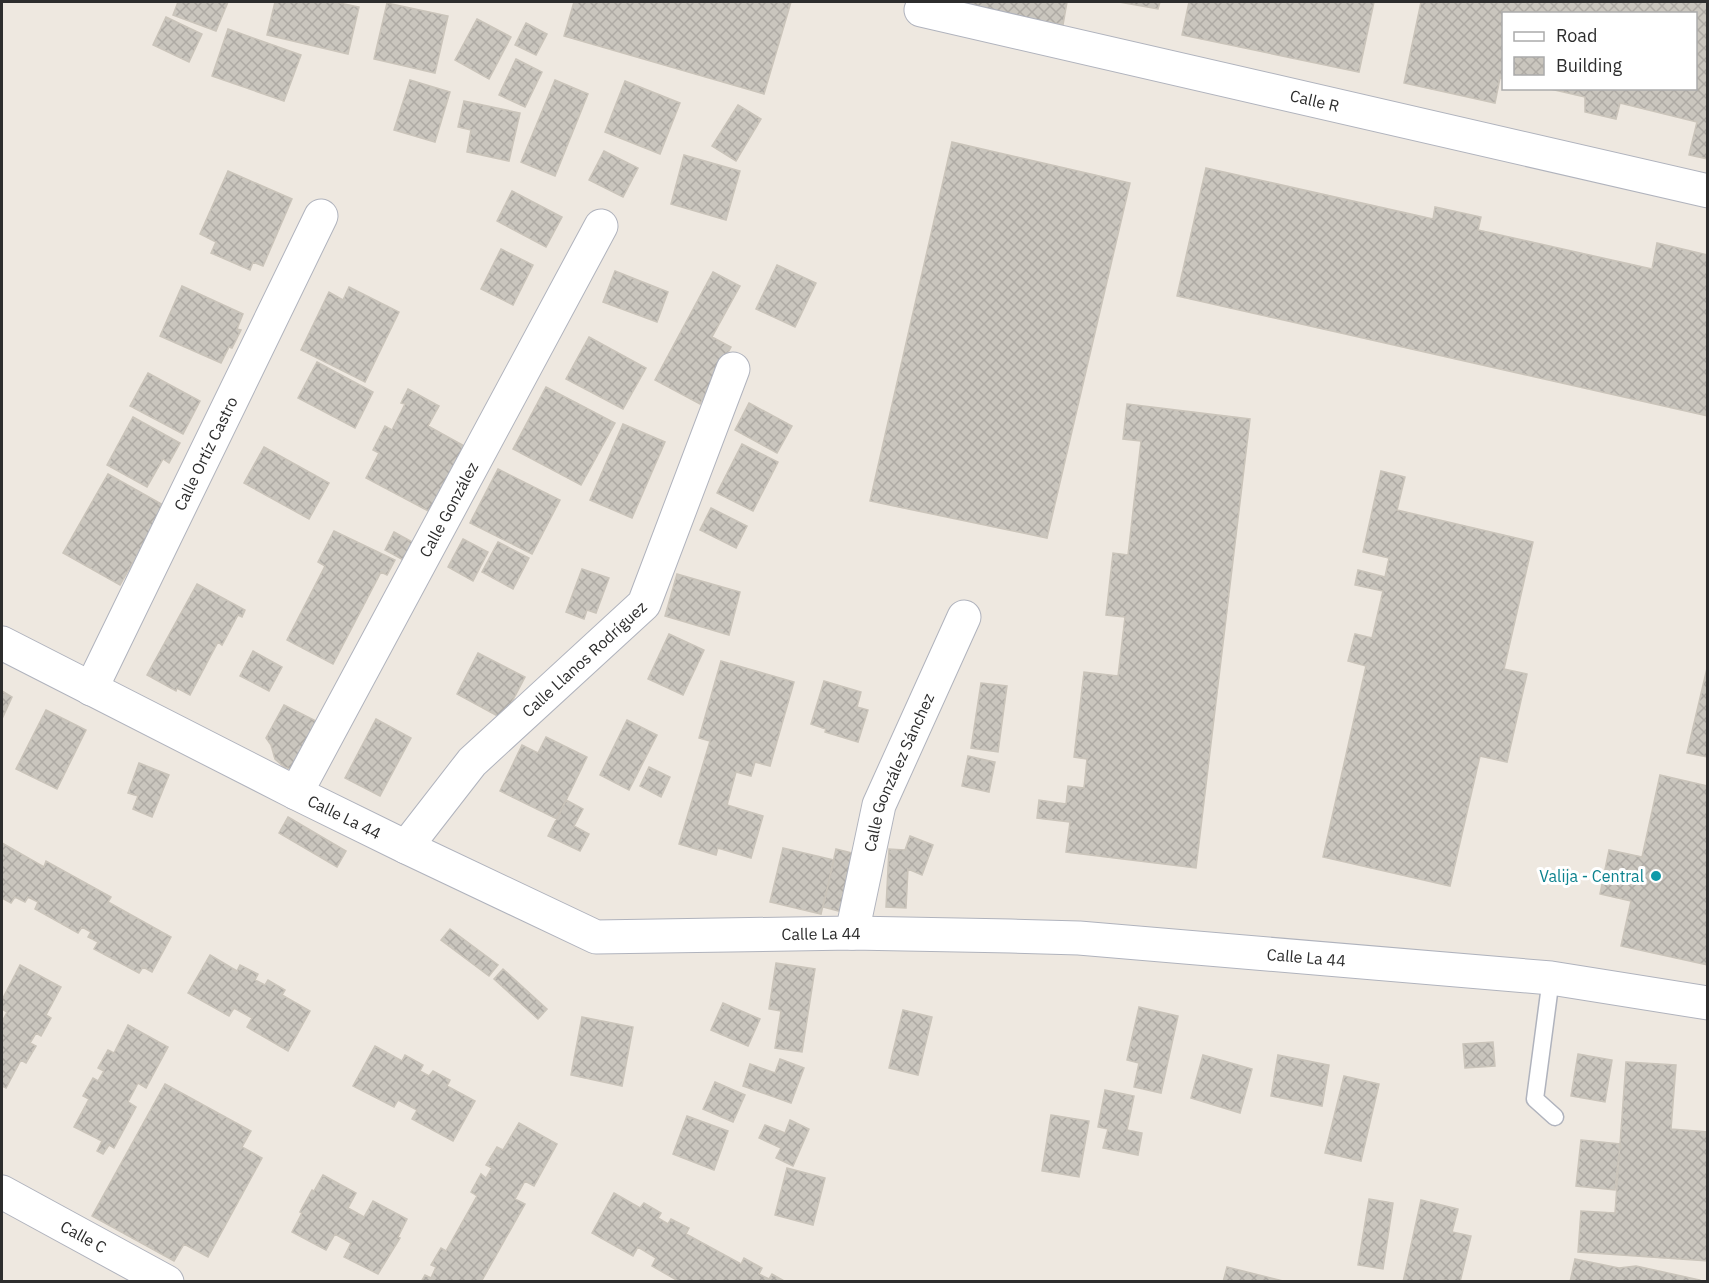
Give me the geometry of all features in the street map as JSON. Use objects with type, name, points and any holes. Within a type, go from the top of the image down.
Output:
[{"type":"street","name":"Calle R","points":[[921,10],[1707,191]]},
{"type":"street","name":"Calle Ortíz Castro","points":[[91,689],[321,216]]},
{"type":"street","name":"Calle González","points":[[296,793],[601,226]]},
{"type":"street","name":"Calle Llanos Rodríguez","points":[[406,847],[471,762],[644,604],[733,369]]},
{"type":"street","name":"Calle González Sánchez","points":[[852,933],[879,805],[964,617]]},
{"type":"street","name":"Calle La 44","points":[[2,642],[296,793],[596,937],[852,933],[1079,938],[1551,978],[1707,1003]]},
{"type":"street","name":"Calle C","points":[[2,1192],[167,1281]]},
{"type":"lane","points":[[1551,978],[1535,1099],[1556,1117]]},
{"type":"building","points":[[178,2],[228,2],[216,31],[173,15]]},
{"type":"building","points":[[275,2],[335,2],[359,7],[348,54],[267,35]]},
{"type":"building","points":[[574,2],[791,2],[764,94],[564,36]]},
{"type":"building","points":[[960,2],[1067,2],[1063,25],[959,6]]},
{"type":"building","points":[[1119,2],[1160,2],[1158,9]]},
{"type":"building","points":[[1189,2],[1374,2],[1359,72],[1182,35]]},
{"type":"building","points":[[1421,2],[1708,2],[1708,159],[1689,155],[1697,122],[1620,103],[1616,119],[1585,112],[1585,97],[1555,90],[1697,90],[1697,12],[1502,12],[1502,78],[1500,78],[1495,103],[1404,83]]},
{"type":"building","points":[[387,3],[448,16],[435,73],[374,59]]},
{"type":"building","points":[[166,17],[202,34],[189,62],[153,45]]},
{"type":"building","points":[[477,19],[511,37],[489,79],[455,60]]},
{"type":"building","points":[[526,23],[547,34],[536,55],[515,45]]},
{"type":"building","points":[[228,29],[301,55],[284,101],[212,76]]},
{"type":"building","points":[[516,59],[542,72],[525,107],[499,95]]},
{"type":"building","points":[[410,80],[450,92],[435,142],[394,130]]},
{"type":"building","points":[[555,80],[588,94],[555,176],[521,162]]},
{"type":"building","points":[[625,81],[680,103],[660,154],[605,132]]},
{"type":"building","points":[[464,101],[520,113],[509,161],[467,152],[471,130],[458,127]]},
{"type":"building","points":[[738,105],[761,119],[736,161],[712,146]]},
{"type":"building","points":[[952,142],[1130,183],[1047,538],[870,501]]},
{"type":"building","points":[[604,151],[638,168],[623,197],[589,180]]},
{"type":"building","points":[[684,155],[740,171],[726,220],[671,204]]},
{"type":"building","points":[[1206,168],[1433,219],[1435,207],[1481,217],[1478,230],[1652,269],[1657,243],[1708,255],[1708,416],[1177,296]]},
{"type":"building","points":[[228,171],[292,199],[263,266],[253,262],[250,270],[211,253],[216,242],[200,234]]},
{"type":"building","points":[[512,191],[562,217],[546,247],[497,221]]},
{"type":"building","points":[[501,249],[533,265],[513,305],[481,289]]},
{"type":"building","points":[[777,265],[816,283],[795,327],[756,309]]},
{"type":"building","points":[[615,271],[668,292],[657,322],[603,302]]},
{"type":"building","points":[[713,272],[740,286],[712,337],[731,347],[700,404],[655,380]]},
{"type":"building","points":[[182,286],[243,314],[237,329],[241,330],[221,363],[160,336]]},
{"type":"building","points":[[349,287],[399,312],[365,382],[301,350],[329,292],[343,300]]},
{"type":"building","points":[[589,337],[646,368],[623,409],[566,379]]},
{"type":"building","points":[[317,362],[373,392],[355,428],[298,398]]},
{"type":"building","points":[[148,373],[200,401],[183,434],[130,406]]},
{"type":"building","points":[[546,387],[615,423],[581,485],[513,449]]},
{"type":"building","points":[[408,389],[439,406],[428,426],[468,448],[434,514],[366,478],[379,453],[373,450],[385,426],[392,430],[405,404],[401,403]]},
{"type":"building","points":[[749,403],[792,426],[777,453],[735,430]]},
{"type":"building","points":[[1127,404],[1250,419],[1196,868],[1066,852],[1070,822],[1037,818],[1039,800],[1066,804],[1068,786],[1084,788],[1087,759],[1074,757],[1084,672],[1118,676],[1125,617],[1106,615],[1113,553],[1128,555],[1141,441],[1123,439]]},
{"type":"building","points":[[133,417],[180,443],[169,463],[163,459],[147,487],[107,465]]},
{"type":"building","points":[[623,424],[665,442],[632,518],[590,500]]},
{"type":"building","points":[[742,444],[778,462],[753,511],[717,493]]},
{"type":"building","points":[[264,447],[329,483],[309,519],[244,483]]},
{"type":"building","points":[[498,469],[560,500],[532,554],[470,523]]},
{"type":"building","points":[[1381,471],[1405,477],[1397,510],[1533,542],[1504,669],[1527,674],[1507,762],[1480,756],[1450,886],[1323,857],[1366,666],[1348,661],[1355,634],[1372,638],[1383,591],[1355,585],[1358,570],[1385,577],[1389,558],[1363,552]]},
{"type":"building","points":[[108,474],[165,506],[120,585],[63,553]]},
{"type":"building","points":[[711,508],[747,526],[736,548],[700,530]]},
{"type":"building","points":[[334,531],[395,560],[387,575],[381,572],[333,664],[287,640],[325,566],[318,562]]},
{"type":"building","points":[[394,532],[416,544],[407,562],[385,550]]},
{"type":"building","points":[[463,539],[488,552],[473,581],[448,567]]},
{"type":"building","points":[[498,542],[529,558],[513,589],[482,572]]},
{"type":"building","points":[[582,569],[609,578],[596,613],[587,610],[584,619],[566,612]]},
{"type":"building","points":[[677,574],[740,592],[729,635],[665,616]]},
{"type":"building","points":[[197,584],[245,610],[242,617],[238,615],[222,645],[218,642],[190,695],[177,688],[176,691],[147,675]]},
{"type":"building","points":[[669,634],[704,650],[683,695],[648,679]]},
{"type":"building","points":[[253,651],[282,667],[269,691],[240,676]]},
{"type":"building","points":[[478,653],[525,677],[503,719],[457,694]]},
{"type":"building","points":[[721,661],[794,682],[770,766],[755,762],[751,776],[736,772],[727,805],[763,816],[751,858],[718,848],[716,855],[679,844],[710,741],[699,738]]},
{"type":"building","points":[[1708,664],[1708,757],[1687,753]]},
{"type":"building","points":[[824,681],[861,692],[857,707],[868,710],[858,742],[825,732],[826,729],[811,724]]},
{"type":"building","points":[[981,683],[1007,686],[998,752],[971,748]]},
{"type":"building","points":[[2,691],[12,697],[2,719]]},
{"type":"building","points":[[284,705],[320,723],[300,763],[290,769],[275,759],[271,745],[266,738]]},
{"type":"building","points":[[46,710],[86,730],[57,789],[16,769]]},
{"type":"building","points":[[376,719],[411,738],[380,796],[345,778]]},
{"type":"building","points":[[627,720],[657,735],[629,790],[600,775]]},
{"type":"building","points":[[546,737],[587,757],[557,819],[500,791],[522,745],[538,753]]},
{"type":"building","points":[[968,756],[995,762],[989,792],[962,786]]},
{"type":"building","points":[[139,763],[169,775],[152,817],[133,809],[138,796],[128,793]]},
{"type":"building","points":[[649,767],[670,777],[661,797],[640,786]]},
{"type":"building","name":"Valija - Central","points":[[1660,775],[1708,786],[1708,965],[1621,946],[1631,901],[1600,894],[1609,850],[1642,857]]},
{"type":"building","points":[[566,800],[583,809],[574,826],[589,834],[580,851],[548,836]]},
{"type":"building","points":[[288,817],[346,851],[337,867],[279,833]]},
{"type":"building","points":[[910,836],[933,845],[922,875],[908,869],[906,908],[886,907],[889,849],[905,850]]},
{"type":"building","points":[[2,843],[44,867],[46,861],[111,897],[108,902],[171,937],[152,972],[143,967],[139,973],[94,949],[98,942],[88,937],[91,932],[82,927],[78,933],[35,909],[38,902],[28,897],[25,902],[15,897],[11,903],[2,898]]},
{"type":"building","points":[[783,848],[834,860],[821,914],[770,902]]},
{"type":"building","points":[[836,849],[864,856],[850,914],[823,907]]},
{"type":"building","points":[[450,929],[498,965],[489,976],[441,940]]},
{"type":"building","points":[[210,955],[237,971],[240,965],[258,974],[255,980],[265,985],[268,980],[285,990],[282,995],[310,1011],[288,1051],[247,1027],[252,1018],[234,1008],[229,1016],[188,993]]},
{"type":"building","points":[[776,963],[815,969],[802,1052],[775,1048],[781,1011],[769,1009]]},
{"type":"building","points":[[20,965],[61,987],[46,1015],[51,1018],[41,1036],[36,1033],[30,1043],[36,1046],[26,1063],[21,1060],[6,1088],[2,1086],[2,1022],[7,1012],[2,1009],[2,1000]]},
{"type":"building","points":[[503,969],[547,1009],[538,1019],[494,979]]},
{"type":"building","points":[[723,1003],[760,1019],[748,1046],[711,1030]]},
{"type":"building","points":[[1139,1007],[1178,1016],[1161,1093],[1134,1087],[1139,1063],[1127,1060]]},
{"type":"building","points":[[903,1010],[932,1017],[918,1075],[889,1068]]},
{"type":"building","points":[[582,1017],[633,1027],[622,1086],[571,1075]]},
{"type":"building","points":[[128,1025],[168,1047],[146,1088],[138,1083],[128,1102],[136,1107],[114,1148],[109,1145],[103,1154],[97,1151],[102,1141],[74,1127],[89,1099],[83,1096],[93,1078],[98,1081],[104,1071],[98,1068],[108,1050],[114,1053]]},
{"type":"building","points":[[1493,1042],[1495,1066],[1465,1068],[1463,1044]]},
{"type":"building","points":[[375,1046],[402,1061],[405,1055],[423,1065],[420,1071],[429,1076],[433,1071],[450,1080],[447,1086],[475,1101],[453,1141],[412,1119],[417,1110],[398,1100],[394,1107],[353,1086]]},
{"type":"building","points":[[1578,1054],[1612,1060],[1605,1102],[1571,1096]]},
{"type":"building","points":[[1203,1055],[1252,1069],[1240,1113],[1191,1098]]},
{"type":"building","points":[[1278,1055],[1329,1065],[1322,1106],[1271,1096]]},
{"type":"building","points":[[780,1059],[804,1068],[791,1103],[743,1086],[750,1064],[775,1073]]},
{"type":"building","points":[[1626,1062],[1676,1065],[1671,1129],[1708,1132],[1708,1261],[1578,1252],[1581,1211],[1615,1213]]},
{"type":"building","points":[[1344,1076],[1379,1084],[1361,1161],[1325,1153]]},
{"type":"building","points":[[715,1082],[745,1095],[733,1122],[703,1109]]},
{"type":"building","points":[[165,1084],[251,1131],[242,1147],[262,1158],[208,1257],[184,1244],[174,1261],[92,1216]]},
{"type":"building","points":[[1105,1090],[1134,1096],[1127,1130],[1142,1133],[1138,1155],[1103,1148],[1108,1129],[1098,1127]]},
{"type":"building","points":[[1051,1115],[1089,1121],[1079,1177],[1042,1171]]},
{"type":"building","points":[[687,1116],[728,1131],[714,1170],[673,1154]]},
{"type":"building","points":[[790,1120],[809,1129],[793,1166],[776,1158],[781,1148],[759,1138],[765,1125],[785,1133]]},
{"type":"building","points":[[519,1123],[557,1144],[534,1186],[525,1181],[515,1199],[525,1204],[481,1282],[421,1282],[425,1275],[431,1278],[436,1267],[431,1265],[441,1248],[446,1251],[477,1196],[471,1192],[481,1174],[486,1178],[492,1168],[486,1165],[497,1147],[503,1150]]},
{"type":"building","points":[[1581,1140],[1620,1144],[1615,1190],[1576,1186]]},
{"type":"building","points":[[787,1168],[825,1178],[813,1225],[775,1215]]},
{"type":"building","points":[[323,1175],[356,1193],[348,1208],[364,1217],[373,1201],[407,1219],[398,1237],[400,1238],[378,1274],[344,1257],[351,1243],[335,1234],[326,1250],[292,1232],[302,1213],[300,1212]]},
{"type":"building","points":[[614,1193],[640,1208],[644,1203],[661,1213],[658,1218],[668,1224],[671,1219],[689,1228],[686,1234],[741,1264],[744,1258],[762,1268],[759,1274],[769,1279],[772,1274],[786,1282],[680,1282],[652,1266],[656,1258],[638,1247],[633,1256],[592,1233]]},
{"type":"building","points":[[1369,1199],[1393,1203],[1383,1269],[1358,1265]]},
{"type":"building","points":[[1421,1200],[1458,1209],[1452,1232],[1471,1236],[1460,1282],[1443,1280],[1443,1282],[1403,1282]]},
{"type":"building","points":[[1575,1259],[1619,1268],[1636,1266],[1700,1280],[1700,1282],[1570,1282]]},
{"type":"building","points":[[1227,1267],[1287,1282],[1223,1282]]},
{"type":"place","name":"Valija - Central","points":[[1656,876]]}]
